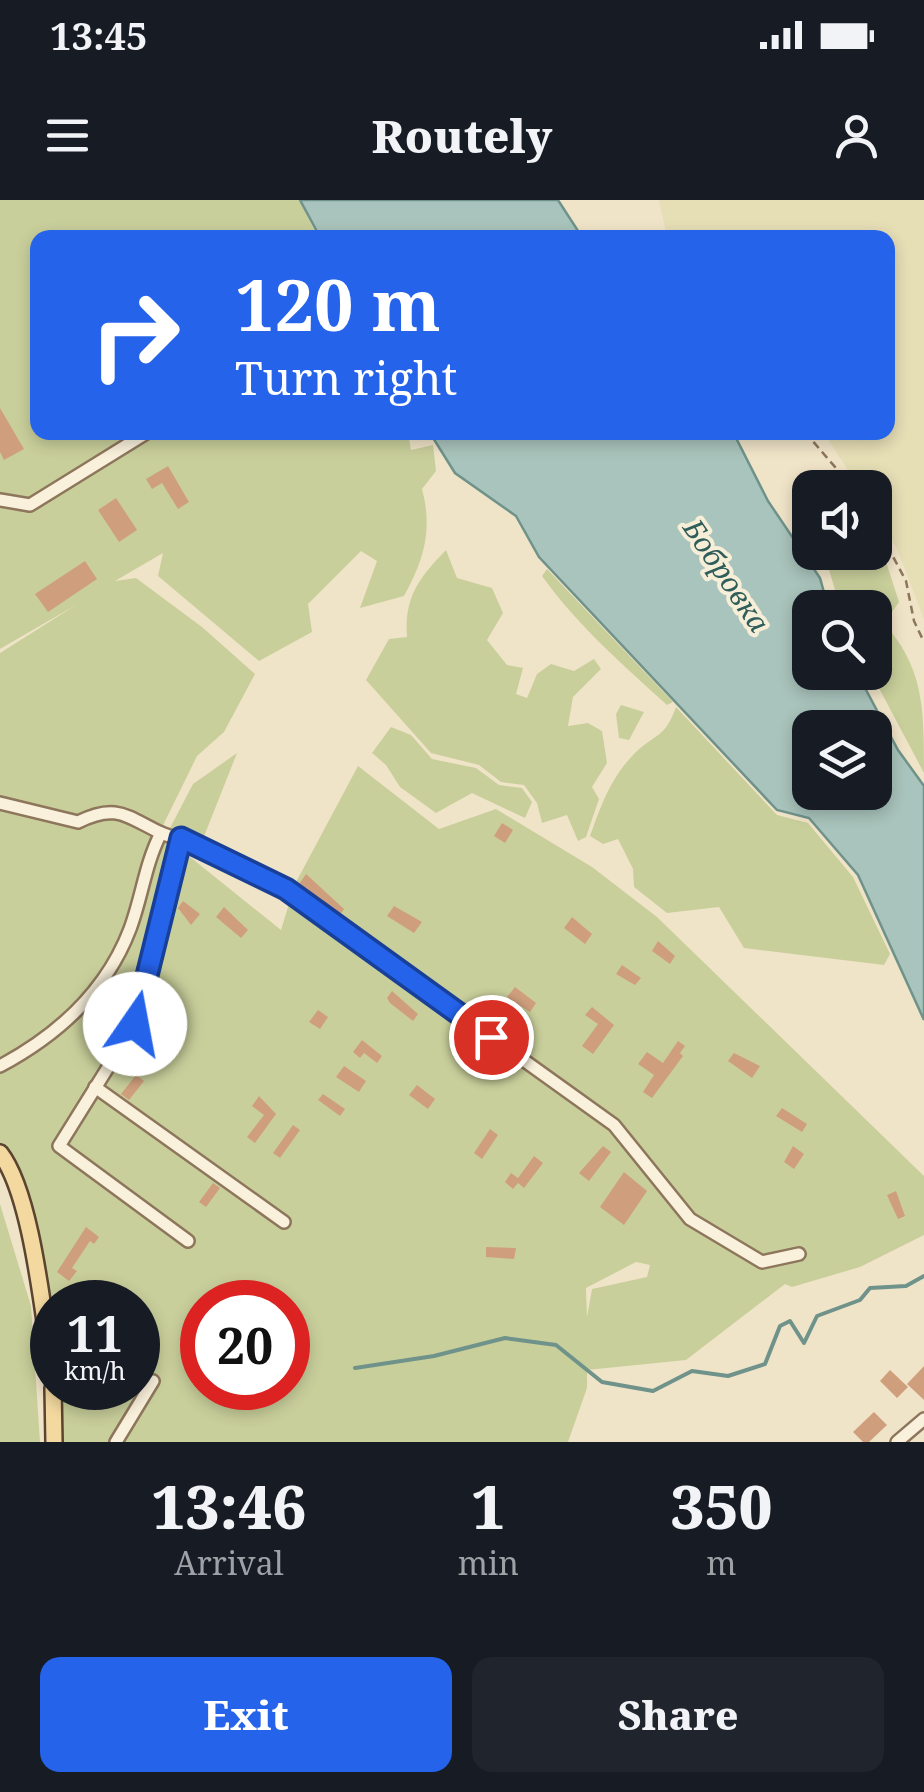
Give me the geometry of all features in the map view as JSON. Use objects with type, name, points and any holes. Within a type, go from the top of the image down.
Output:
[{"type":"main road","points":[[0,1154],[11,1167],[38,1280]]},
{"type":"main road","points":[[53,1410],[54,1442]]},
{"type":"street","points":[[0,500],[30,505],[135,440]]},
{"type":"street","points":[[0,803],[78,822],[101,811],[116,811],[286,889],[614,1125],[690,1220],[762,1262],[799,1254]]},
{"type":"street","points":[[0,1066],[63,1027],[94,992],[130,930],[161,834]]},
{"type":"street","points":[[181,838],[135,1024],[59,1146],[188,1241]]},
{"type":"street","points":[[96,1087],[284,1222]]},
{"type":"street","points":[[116,1442],[135,1410]]},
{"type":"street","points":[[897,1442],[924,1418]]},
{"type":"path","points":[[809,440],[837,470]]},
{"type":"path","points":[[892,555],[906,581],[914,622],[924,642]]},
{"type":"shaded area","points":[[659,200],[924,200],[924,619],[892,541],[892,470],[848,470],[829,440],[895,440],[895,230],[665,230]]},
{"type":"green space","points":[[0,200],[299,200],[314,230],[30,230],[30,440],[409,440],[411,450],[433,445],[436,471],[422,489],[427,518],[425,544],[404,596],[360,608],[377,561],[361,551],[308,604],[312,632],[259,661],[158,576],[163,553],[115,581],[136,578],[202,627],[255,674],[224,732],[197,756],[149,854],[127,933],[97,985],[57,1030],[0,1061],[0,653],[76,605],[0,649]]},
{"type":"green space","points":[[446,550],[457,578],[492,588],[503,613],[487,640],[507,665],[523,668],[516,694],[527,698],[537,674],[551,664],[574,671],[594,659],[601,669],[573,697],[568,726],[588,723],[602,731],[607,763],[592,787],[599,799],[586,837],[578,841],[567,815],[542,823],[537,803],[524,785],[501,782],[479,765],[431,753],[366,680],[389,639],[407,637],[408,610],[415,589]]},
{"type":"green space","points":[[547,569],[673,702],[667,705],[585,628],[542,576]]},
{"type":"green space","points":[[829,570],[889,570],[899,602],[892,612],[892,590],[835,590]]},
{"type":"green space","points":[[892,633],[907,657],[919,691],[924,773],[880,690],[892,690]]},
{"type":"green space","points":[[621,705],[644,712],[629,740],[619,738],[616,714]]},
{"type":"green space","points":[[676,707],[777,815],[808,823],[853,877],[890,954],[884,965],[744,948],[719,907],[667,913],[634,887],[633,869],[618,839],[603,844],[590,836],[619,772],[664,730]]},
{"type":"green space","points":[[391,727],[411,735],[432,759],[476,768],[499,785],[522,788],[532,802],[525,818],[472,793],[436,813],[400,787],[386,765],[372,753]]},
{"type":"green space","points":[[237,753],[203,839],[170,828],[193,784]]},
{"type":"green space","points":[[358,766],[439,829],[496,809],[592,867],[657,917],[924,1176],[924,1235],[860,1267],[792,1287],[785,1284],[686,1360],[587,1370],[587,1388],[568,1442],[61,1442],[60,1410],[160,1410],[160,1280],[46,1280],[42,1249],[17,1161],[0,1152],[0,1070],[64,1028],[86,1004],[117,952],[155,850],[169,840],[281,930],[295,884]],"holes":[[[636,1262],[650,1265],[647,1277],[592,1289],[587,1317],[586,1288]]]},
{"type":"green space","points":[[0,1204],[30,1303],[30,1410],[38,1410],[40,1442],[0,1442]]},
{"type":"water","points":[[300,200],[558,200],[577,230],[316,230]]},
{"type":"water","name":"Бобровка","points":[[434,440],[737,440],[768,501],[792,537],[792,570],[815,570],[823,590],[792,590],[792,690],[866,690],[877,710],[792,710],[792,810],[892,810],[892,739],[924,786],[924,1020],[858,875],[809,818],[777,810],[539,557],[516,516],[455,473]]},
{"type":"building","points":[[0,408],[24,449],[4,460],[0,452]]},
{"type":"building","points":[[168,466],[189,502],[178,509],[162,483],[152,489],[146,479]]},
{"type":"building","points":[[116,498],[137,530],[119,542],[98,510]]},
{"type":"building","points":[[85,561],[97,579],[48,612],[35,594]]},
{"type":"building","points":[[502,823],[513,830],[505,843],[494,836]]},
{"type":"building","points":[[306,874],[344,909],[339,916],[299,884]]},
{"type":"building","points":[[183,901],[200,914],[191,925],[178,908]]},
{"type":"building","points":[[394,906],[422,922],[414,933],[387,916]]},
{"type":"building","points":[[224,907],[248,930],[241,938],[216,917]]},
{"type":"building","points":[[572,917],[592,934],[585,944],[564,928]]},
{"type":"building","points":[[658,941],[675,956],[670,964],[652,951]]},
{"type":"building","points":[[622,965],[641,978],[635,985],[616,974]]},
{"type":"building","points":[[515,987],[536,1003],[530,1012],[507,997]]},
{"type":"building","points":[[392,991],[418,1014],[413,1021],[390,1003],[387,998]]},
{"type":"building","points":[[592,1007],[614,1025],[593,1054],[582,1046],[598,1024],[585,1015]]},
{"type":"building","points":[[318,1010],[328,1017],[320,1029],[309,1022]]},
{"type":"building","points":[[362,1040],[382,1056],[377,1063],[364,1053],[360,1058],[353,1052]]},
{"type":"building","points":[[678,1041],[685,1046],[680,1053],[683,1056],[652,1098],[643,1092],[654,1075],[638,1064],[647,1052],[663,1063]]},
{"type":"building","points":[[734,1053],[760,1066],[752,1078],[728,1061]]},
{"type":"building","points":[[344,1066],[366,1081],[359,1092],[336,1077]]},
{"type":"building","points":[[136,1075],[144,1081],[129,1100],[121,1094]]},
{"type":"building","points":[[417,1085],[435,1099],[428,1109],[409,1095]]},
{"type":"building","points":[[323,1094],[345,1109],[340,1116],[318,1100]]},
{"type":"building","points":[[259,1096],[276,1114],[255,1143],[247,1137],[264,1115],[252,1106]]},
{"type":"building","points":[[782,1108],[807,1124],[802,1132],[776,1116]]},
{"type":"building","points":[[293,1125],[300,1130],[280,1158],[273,1153]]},
{"type":"building","points":[[490,1129],[498,1135],[482,1159],[474,1153]]},
{"type":"building","points":[[603,1146],[611,1152],[589,1181],[579,1173]]},
{"type":"building","points":[[793,1146],[804,1154],[794,1169],[784,1162]]},
{"type":"building","points":[[534,1156],[543,1163],[524,1188],[518,1183],[513,1189],[505,1182],[511,1173],[518,1178]]},
{"type":"building","points":[[624,1172],[647,1191],[624,1225],[600,1207]]},
{"type":"building","points":[[213,1183],[220,1188],[206,1207],[199,1202]]},
{"type":"building","points":[[896,1191],[905,1216],[898,1219],[887,1195]]},
{"type":"building","points":[[86,1227],[99,1237],[94,1244],[90,1241],[72,1268],[77,1271],[70,1280],[57,1272]]},
{"type":"building","points":[[486,1247],[516,1248],[514,1259],[486,1257]]},
{"type":"building","points":[[924,1366],[924,1400],[907,1384]]},
{"type":"building","points":[[890,1370],[908,1387],[897,1398],[880,1381]]},
{"type":"building","points":[[874,1412],[887,1425],[869,1442],[863,1442],[853,1432]]},
{"type":"waterway","points":[[355,1368],[434,1356],[505,1338],[556,1345],[602,1382],[653,1391],[692,1371],[728,1376],[765,1364],[780,1326],[790,1321],[804,1343],[817,1316],[860,1300],[870,1288],[906,1286],[924,1276]]},
{"type":"route","points":[[135,1024],[160,910],[181,838],[286,889],[491,1037]]}]
